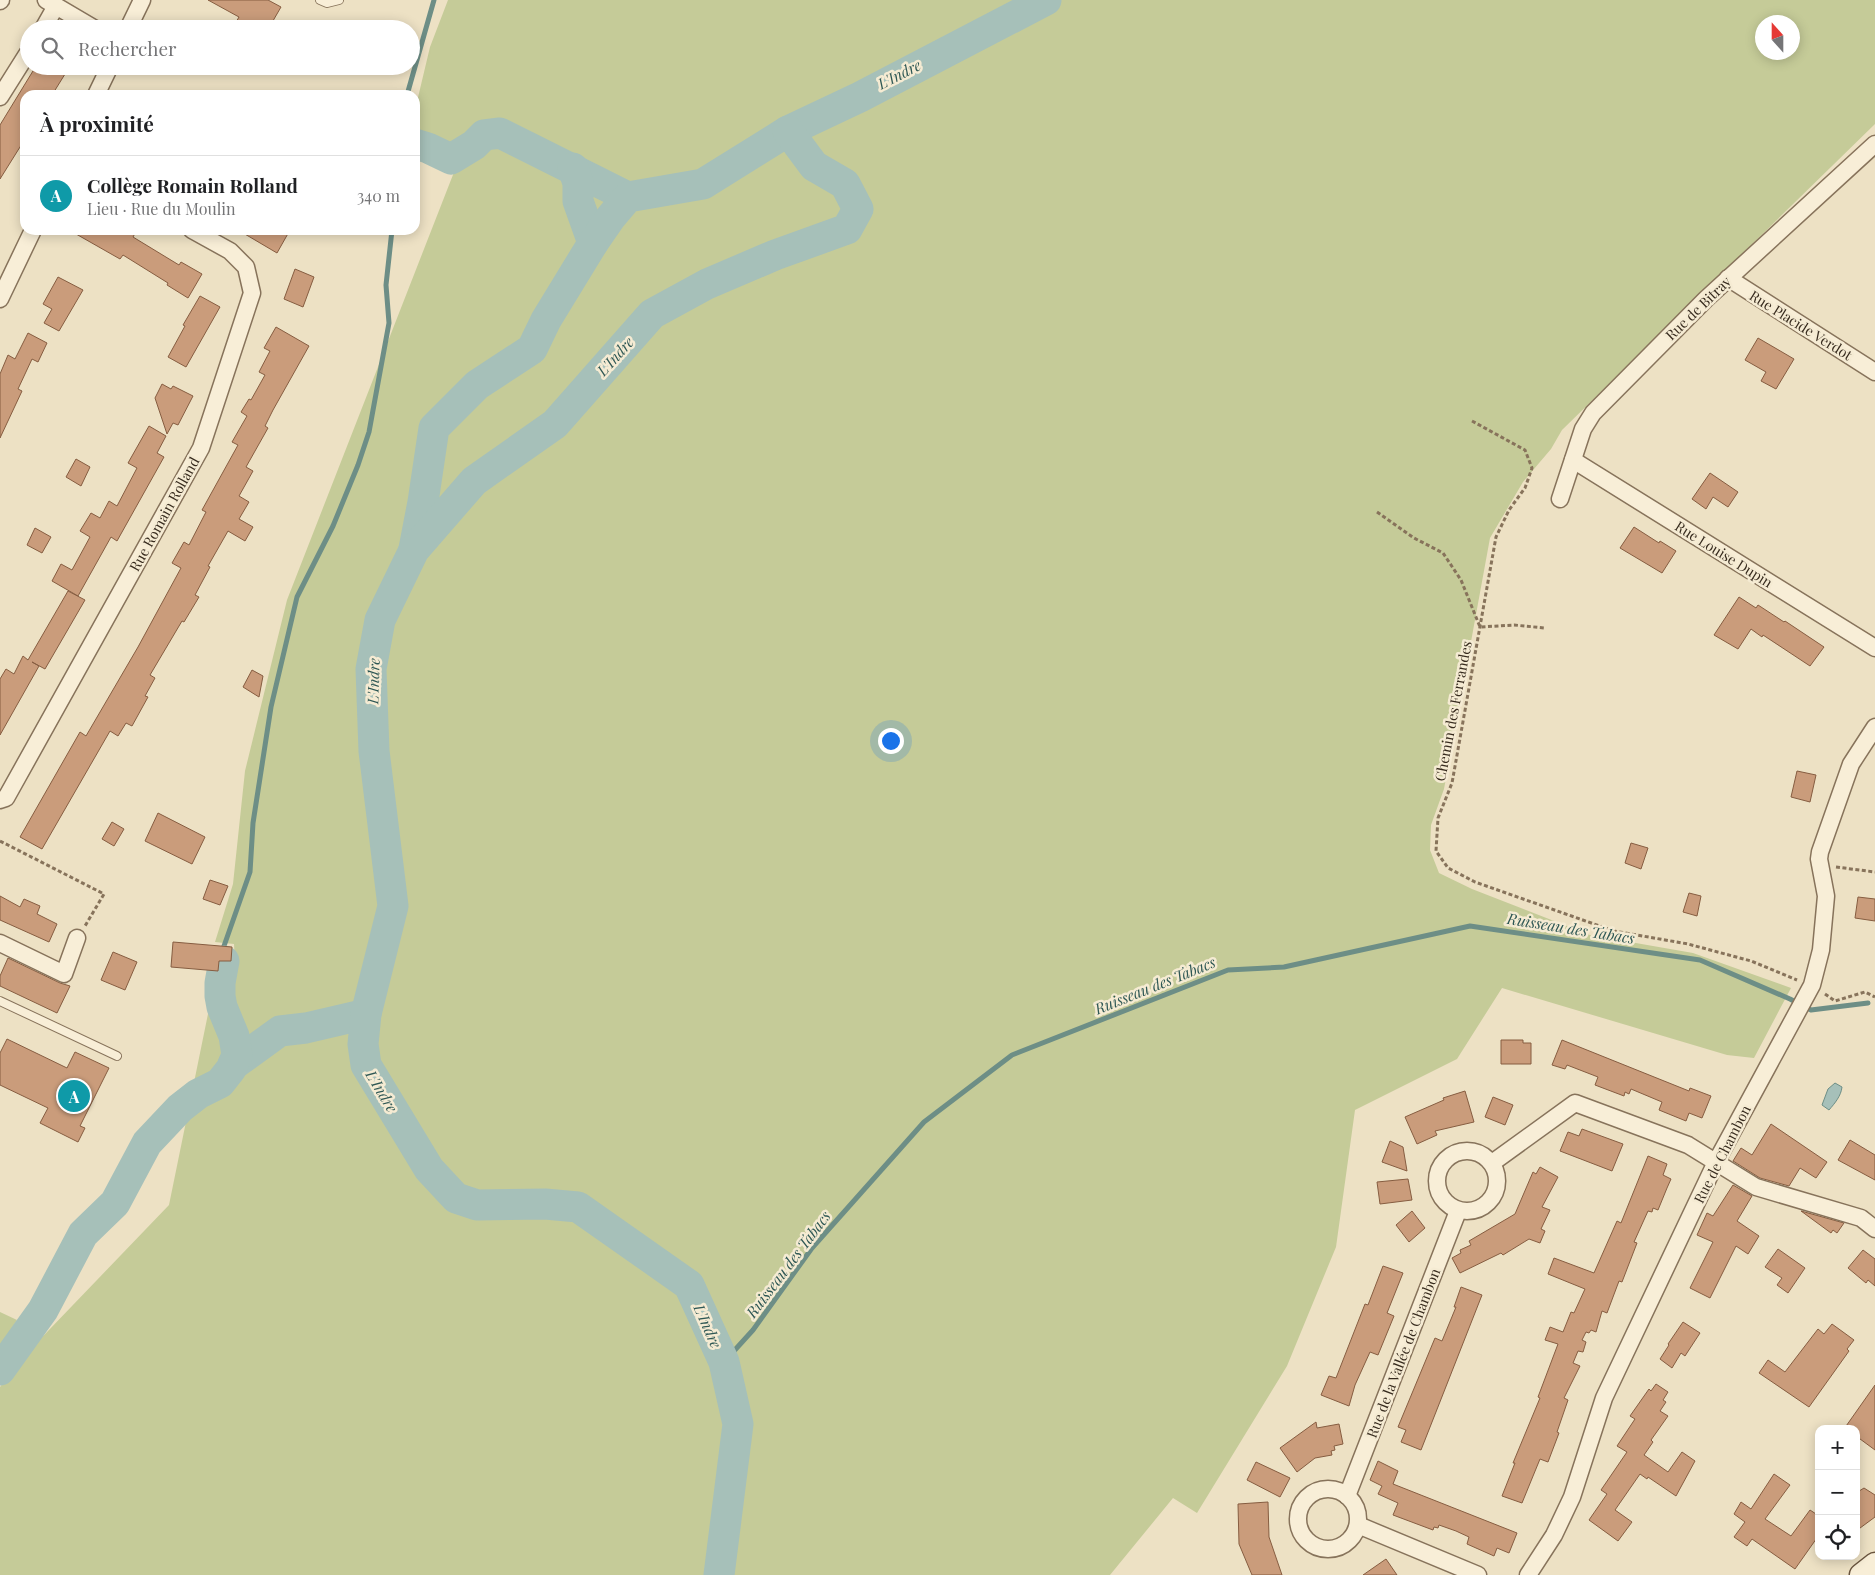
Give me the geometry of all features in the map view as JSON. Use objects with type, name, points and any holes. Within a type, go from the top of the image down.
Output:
[{"type":"main road","points":[[1861,1575],[1875,1564]]},
{"type":"street","points":[[132,20],[142,0]]},
{"type":"street","points":[[46,20],[51,3],[80,20]]},
{"type":"street","points":[[0,97],[20,65]]},
{"type":"street","points":[[98,90],[106,75]]},
{"type":"street","name":"Rue de Bitray","points":[[1560,499],[1583,429],[1593,413],[1728,278],[1875,144]]},
{"type":"street","points":[[0,299],[5,276],[30,235]]},
{"type":"street","name":"Rue Romain Rolland","points":[[0,800],[6,798],[201,448],[252,293],[246,267],[230,251],[201,235]]},
{"type":"street","name":"Rue Placide Verdot","points":[[1728,278],[1875,372]]},
{"type":"street","name":"Rue Louise Dupin","points":[[1573,460],[1875,648]]},
{"type":"street","name":"Rue de Chambon","points":[[1528,1575],[1554,1535],[1568,1504],[1604,1398],[1716,1162],[1810,990],[1820,950],[1826,896],[1820,865],[1820,852],[1847,772],[1858,751],[1875,727]]},
{"type":"street","points":[[0,943],[64,974],[77,938]]},
{"type":"street","points":[[1492,1163],[1575,1103],[1688,1145],[1756,1187],[1861,1218],[1875,1229]]},
{"type":"street","points":[[1459,1151],[1479,1152],[1492,1163],[1496,1172],[1497,1187],[1490,1200],[1474,1211],[1458,1211],[1447,1205],[1438,1192],[1436,1175],[1443,1161],[1459,1151]]},
{"type":"street","name":"Rue de la Vallée de Chambon","points":[[1347,1496],[1458,1211]]},
{"type":"street","points":[[1322,1490],[1335,1490],[1347,1496],[1354,1504],[1358,1514],[1358,1525],[1353,1537],[1343,1546],[1331,1550],[1318,1548],[1307,1541],[1300,1530],[1298,1517],[1302,1505],[1310,1495],[1322,1490]]},
{"type":"street","points":[[1358,1525],[1478,1575]]},
{"type":"lane","points":[[320,0],[326,4],[339,0]]},
{"type":"lane","points":[[0,1001],[118,1056]]},
{"type":"path","name":"Chemin des Ferrandes","points":[[1472,422],[1525,450],[1532,468],[1525,488],[1508,510],[1496,537],[1452,783],[1438,818],[1436,851],[1448,868],[1475,882],[1614,931],[1697,946],[1751,962],[1835,1002],[1865,992],[1875,997]]},
{"type":"path","points":[[1377,512],[1414,538],[1443,553],[1461,580],[1480,626],[1514,625],[1544,628]]},
{"type":"path","points":[[0,841],[104,894],[77,938]]},
{"type":"path","points":[[1820,865],[1875,872]]},
{"type":"green space","points":[[448,0],[1875,0],[1875,124],[1562,430],[1551,449],[1523,482],[1490,538],[1444,789],[1431,825],[1430,850],[1439,873],[1472,889],[1590,935],[1693,953],[1791,988],[1754,1058],[1727,1055],[1502,988],[1457,1059],[1355,1110],[1336,1247],[1287,1366],[1197,1513],[1173,1498],[1110,1575],[0,1575],[0,1387],[24,1356],[169,1205],[209,1009],[210,974],[220,974],[221,964],[235,963],[234,944],[215,942],[233,884],[245,771],[287,600],[465,144],[451,149],[432,145],[420,139],[420,90],[430,47]]},
{"type":"green space","points":[[0,1312],[17,1320],[0,1347]]},
{"type":"water","points":[[1835,1083],[1842,1087],[1837,1099],[1829,1110],[1822,1105],[1828,1089]]},
{"type":"building","points":[[208,0],[268,0],[281,7],[273,20],[237,20],[239,17]]},
{"type":"building","points":[[31,75],[64,75],[55,90],[21,90]]},
{"type":"building","points":[[20,92],[20,147],[0,179],[0,125]]},
{"type":"building","points":[[78,235],[134,235],[133,237],[179,265],[181,262],[202,274],[188,298],[123,255],[120,259]]},
{"type":"building","points":[[246,235],[287,235],[277,253]]},
{"type":"building","points":[[295,269],[314,277],[303,307],[284,299]]},
{"type":"building","points":[[58,277],[83,290],[59,331],[44,323],[52,309],[43,304]]},
{"type":"building","points":[[200,296],[220,307],[186,367],[168,357],[185,326],[183,325]]},
{"type":"building","points":[[276,327],[309,346],[273,410],[265,426],[268,428],[246,467],[253,471],[239,496],[249,502],[239,519],[253,527],[245,541],[228,531],[208,566],[210,567],[195,595],[199,597],[184,622],[182,621],[150,675],[155,678],[145,696],[148,697],[132,726],[126,723],[118,736],[110,731],[42,849],[20,837],[80,732],[86,736],[181,568],[172,563],[184,542],[189,545],[206,512],[202,510],[238,445],[232,442],[247,416],[241,412],[249,399],[251,400],[265,375],[259,372],[270,351],[264,348]]},
{"type":"building","points":[[28,333],[47,343],[38,362],[32,359],[18,389],[22,391],[0,438],[0,374],[8,355],[15,359]]},
{"type":"building","points":[[1758,338],[1794,359],[1776,389],[1761,381],[1766,372],[1745,360]]},
{"type":"building","points":[[162,384],[171,389],[173,386],[193,396],[178,425],[173,423],[167,434],[155,398]]},
{"type":"building","points":[[149,426],[166,436],[157,453],[164,457],[117,541],[111,537],[78,596],[52,581],[61,564],[72,570],[90,537],[80,531],[91,513],[100,518],[109,501],[117,506],[137,468],[128,463]]},
{"type":"building","points":[[76,459],[90,467],[81,486],[66,477]]},
{"type":"building","points":[[1710,473],[1738,492],[1728,507],[1713,497],[1706,509],[1692,499]]},
{"type":"building","points":[[1634,527],[1676,551],[1662,573],[1620,548]]},
{"type":"building","points":[[35,528],[51,537],[42,553],[27,545]]},
{"type":"building","points":[[68,591],[85,600],[45,669],[32,662],[39,666],[0,735],[0,679],[6,669],[14,674],[23,656],[28,660]]},
{"type":"building","points":[[1739,597],[1756,608],[1758,605],[1824,647],[1810,666],[1751,629],[1738,649],[1714,635]]},
{"type":"building","points":[[252,670],[263,676],[259,697],[243,687]]},
{"type":"building","points":[[1797,771],[1816,775],[1810,802],[1791,797]]},
{"type":"building","points":[[158,813],[205,837],[192,864],[145,841]]},
{"type":"building","points":[[112,822],[124,829],[114,846],[102,839]]},
{"type":"building","points":[[1631,843],[1648,848],[1641,869],[1625,863]]},
{"type":"building","points":[[210,880],[228,886],[220,905],[203,899]]},
{"type":"building","points":[[1689,893],[1701,896],[1697,916],[1683,912]]},
{"type":"building","points":[[0,896],[20,907],[24,899],[40,906],[37,914],[57,924],[49,942],[0,920]]},
{"type":"building","points":[[1858,897],[1875,899],[1875,921],[1855,918]]},
{"type":"building","points":[[173,942],[232,947],[231,961],[219,961],[218,971],[171,967]]},
{"type":"building","points":[[113,952],[137,962],[125,990],[101,980]]},
{"type":"building","points":[[8,958],[70,986],[57,1013],[0,986],[0,976]]},
{"type":"building","points":[[7,1039],[67,1068],[75,1052],[109,1068],[80,1126],[85,1128],[78,1142],[40,1123],[48,1108],[0,1085],[0,1053]]},
{"type":"building","points":[[1501,1040],[1523,1040],[1523,1043],[1531,1043],[1531,1064],[1501,1064]]},
{"type":"building","points":[[1562,1040],[1689,1091],[1690,1088],[1711,1096],[1702,1118],[1689,1113],[1686,1121],[1659,1110],[1662,1102],[1631,1089],[1629,1094],[1625,1092],[1624,1096],[1595,1085],[1598,1077],[1567,1065],[1565,1069],[1552,1065]]},
{"type":"building","points":[[1465,1091],[1474,1122],[1435,1131],[1437,1135],[1417,1144],[1405,1117],[1444,1100],[1443,1098]]},
{"type":"building","points":[[1493,1097],[1513,1105],[1505,1125],[1485,1117]]},
{"type":"building","points":[[1771,1124],[1827,1162],[1816,1178],[1800,1168],[1789,1186],[1760,1178],[1733,1161],[1741,1148],[1752,1155]]},
{"type":"building","points":[[1582,1129],[1623,1144],[1612,1171],[1560,1151],[1568,1132],[1579,1136]]},
{"type":"building","points":[[1850,1140],[1875,1155],[1875,1180],[1838,1160]]},
{"type":"building","points":[[1390,1141],[1403,1147],[1407,1171],[1382,1162]]},
{"type":"building","points":[[1648,1156],[1667,1164],[1663,1175],[1671,1179],[1658,1210],[1653,1208],[1652,1212],[1648,1211],[1634,1242],[1637,1243],[1622,1282],[1619,1281],[1607,1313],[1602,1311],[1596,1332],[1591,1330],[1589,1333],[1586,1332],[1582,1340],[1586,1342],[1583,1352],[1578,1351],[1573,1363],[1580,1366],[1564,1398],[1568,1400],[1557,1432],[1559,1433],[1548,1462],[1540,1459],[1522,1503],[1502,1496],[1515,1463],[1513,1463],[1540,1398],[1538,1397],[1558,1344],[1545,1340],[1550,1327],[1563,1332],[1571,1312],[1574,1313],[1585,1289],[1548,1274],[1554,1258],[1594,1273],[1617,1221],[1621,1223]]},
{"type":"building","points":[[1540,1167],[1558,1177],[1542,1207],[1550,1210],[1541,1229],[1545,1231],[1540,1243],[1529,1239],[1503,1255],[1501,1253],[1460,1273],[1452,1258],[1461,1253],[1460,1250],[1471,1245],[1469,1241],[1515,1214],[1533,1172],[1536,1174]]},
{"type":"building","points":[[1408,1179],[1412,1200],[1380,1204],[1377,1182]]},
{"type":"building","points":[[1733,1185],[1752,1196],[1737,1221],[1759,1236],[1748,1254],[1736,1246],[1710,1298],[1690,1288],[1713,1242],[1697,1235],[1707,1213],[1713,1216]]},
{"type":"building","points":[[1412,1211],[1425,1228],[1409,1242],[1396,1225]]},
{"type":"building","points":[[1801,1211],[1844,1223],[1837,1233],[1833,1230],[1831,1233]]},
{"type":"building","points":[[1778,1249],[1805,1268],[1788,1293],[1777,1285],[1782,1278],[1765,1267]]},
{"type":"building","points":[[1863,1250],[1875,1259],[1875,1286],[1868,1280],[1866,1283],[1848,1268]]},
{"type":"building","points":[[1383,1266],[1403,1273],[1387,1313],[1394,1316],[1378,1355],[1370,1352],[1355,1385],[1349,1406],[1321,1395],[1329,1376],[1336,1378],[1365,1304],[1368,1305]]},
{"type":"building","points":[[1461,1287],[1482,1295],[1421,1450],[1401,1442],[1406,1430],[1398,1427],[1435,1338],[1442,1341],[1456,1307],[1454,1307]]},
{"type":"building","points":[[1683,1322],[1700,1333],[1685,1356],[1681,1353],[1672,1368],[1660,1359]]},
{"type":"building","points":[[1832,1324],[1854,1340],[1847,1349],[1849,1351],[1809,1407],[1759,1373],[1768,1360],[1785,1372],[1818,1329],[1824,1334]]},
{"type":"building","points":[[1656,1384],[1668,1392],[1663,1400],[1666,1402],[1660,1411],[1668,1416],[1651,1440],[1653,1442],[1644,1455],[1668,1472],[1682,1452],[1695,1461],[1676,1496],[1648,1477],[1647,1479],[1640,1474],[1615,1510],[1632,1522],[1618,1541],[1589,1520],[1607,1494],[1601,1490],[1627,1452],[1617,1446],[1635,1419],[1630,1416],[1649,1389],[1651,1391]]},
{"type":"building","points":[[1875,1385],[1875,1450],[1860,1439],[1860,1425],[1847,1425]]},
{"type":"building","points":[[1316,1422],[1317,1428],[1339,1424],[1343,1444],[1334,1446],[1335,1450],[1331,1451],[1332,1455],[1315,1458],[1297,1472],[1280,1448]]},
{"type":"building","points":[[1378,1461],[1398,1471],[1393,1484],[1517,1533],[1509,1553],[1497,1548],[1494,1556],[1467,1544],[1469,1537],[1456,1531],[1439,1525],[1438,1528],[1434,1527],[1433,1530],[1393,1515],[1398,1503],[1378,1494],[1382,1486],[1370,1480]]},
{"type":"building","points":[[1256,1462],[1290,1478],[1280,1497],[1247,1480]]},
{"type":"building","points":[[1774,1474],[1790,1485],[1765,1519],[1791,1536],[1810,1510],[1815,1513],[1815,1541],[1795,1569],[1752,1539],[1747,1546],[1734,1537],[1745,1522],[1734,1514],[1741,1502],[1751,1509]]},
{"type":"building","points":[[1864,1488],[1875,1495],[1875,1517],[1860,1528],[1860,1515],[1860,1490]]},
{"type":"building","points":[[1268,1502],[1269,1537],[1282,1575],[1252,1575],[1239,1544],[1238,1504]]},
{"type":"building","points":[[1386,1559],[1397,1575],[1363,1575]]},
{"type":"waterway","points":[[420,49],[434,0]]},
{"type":"waterway","points":[[414,549],[434,428],[477,385],[532,349],[546,320],[593,243],[628,197],[703,184],[788,131],[860,97],[1046,0]]},
{"type":"waterway","points":[[408,90],[413,75]]},
{"type":"waterway","name":"L'Indre","points":[[719,1575],[738,1424],[724,1362],[689,1285],[578,1207],[545,1204],[477,1205],[456,1198],[429,1169],[366,1065],[363,1044],[366,1014],[393,906],[374,751],[371,669],[380,620],[414,550],[474,481],[555,424],[652,314],[707,284],[775,255],[847,229],[858,209],[845,184],[814,166],[788,131]]},
{"type":"waterway","points":[[420,146],[451,159],[474,145],[484,135],[500,133],[628,197]]},
{"type":"waterway","points":[[573,168],[578,183],[578,201],[593,243]]},
{"type":"waterway","points":[[224,946],[250,872],[253,823],[271,707],[297,597],[333,526],[358,465],[369,432],[389,323],[386,285],[391,235]]},
{"type":"waterway","name":"Ruisseau des Tabacs","points":[[724,1362],[753,1330],[812,1248],[924,1122],[1012,1055],[1228,970],[1284,967],[1470,926],[1700,960],[1811,1010],[1868,1003]]},
{"type":"waterway","points":[[0,1370],[43,1310],[83,1234],[115,1203],[147,1143],[180,1108],[198,1094],[220,1083],[231,1069],[237,1055],[234,1036],[222,1007],[220,996],[224,961]]},
{"type":"waterway","points":[[233,1065],[280,1031],[306,1028],[366,1014]]},
{"type":"place","name":"Collège Romain Rolland","points":[[74,1096]]}]
